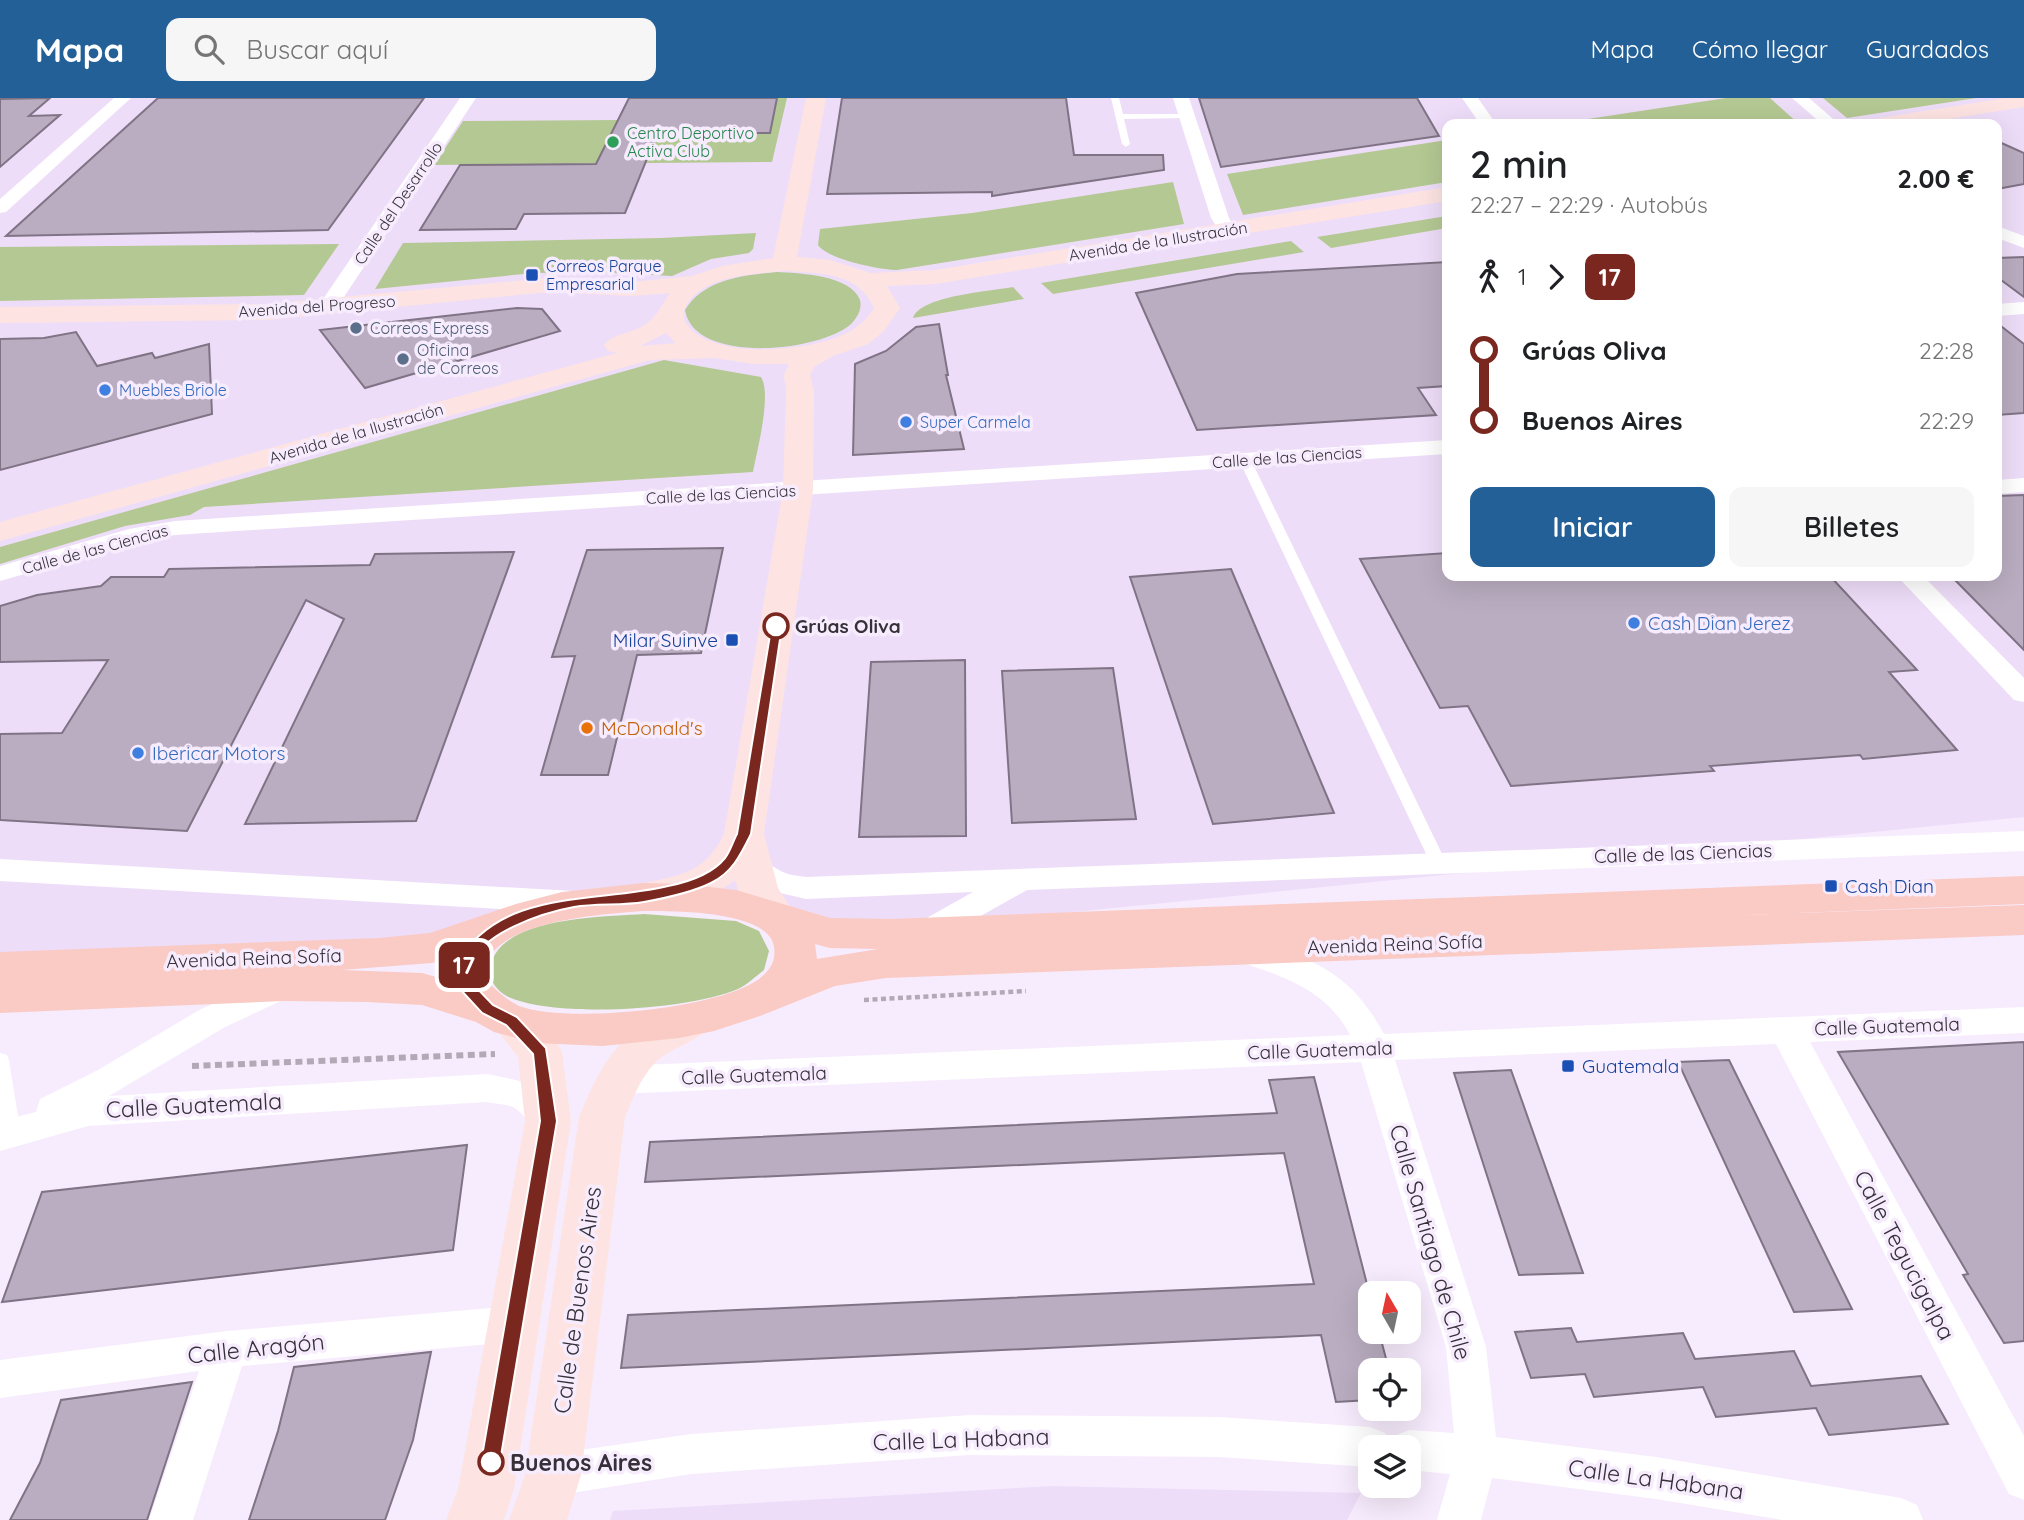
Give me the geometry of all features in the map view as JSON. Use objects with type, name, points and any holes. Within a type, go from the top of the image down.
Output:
[{"type":"main road","name":"Avenida Reina Sofía","points":[[4,993],[432,948],[543,909],[574,902],[643,897],[725,902],[830,933],[927,933],[2024,890]]},
{"type":"main road","points":[[771,993],[792,970],[797,953],[789,930],[776,918]]},
{"type":"main road","name":"Avenida Reina Sofía","points":[[4,993],[284,985],[422,989],[513,1028],[645,1027],[693,1019],[738,1007],[830,971],[887,963],[2024,920]]},
{"type":"main road","points":[[505,923],[481,940],[464,964],[464,984],[513,1028]]},
{"type":"street","points":[[0,208],[123,98]]},
{"type":"street","name":"Calle del Desarrollo","points":[[327,308],[468,98]]},
{"type":"street","points":[[784,264],[816,98]]},
{"type":"street","points":[[1181,98],[1220,218],[1227,230]]},
{"type":"street","points":[[1470,98],[1485,119]]},
{"type":"street","points":[[1800,98],[1825,119]]},
{"type":"street","points":[[1911,119],[2024,101]]},
{"type":"street","points":[[1982,119],[2024,112]]},
{"type":"street","name":"Avenida de la Ilustración","points":[[0,515],[628,342],[663,326],[681,294],[697,283],[733,271],[784,264],[826,267],[868,280],[935,277],[1442,195]]},
{"type":"street","name":"Avenida de la Ilustración","points":[[887,308],[910,296],[931,290],[1442,207]]},
{"type":"street","points":[[2002,233],[2024,243]]},
{"type":"street","points":[[671,311],[672,324],[684,337],[715,350],[758,356],[794,355],[854,340],[875,326],[887,308],[883,293],[868,280]]},
{"type":"street","name":"Avenida del Progreso","points":[[0,315],[266,312],[548,285],[632,289],[697,283]]},
{"type":"street","name":"Avenida del Progreso","points":[[632,289],[657,297],[671,311]]},
{"type":"street","points":[[2002,310],[2024,308]]},
{"type":"street","points":[[776,918],[758,890],[748,850],[798,490],[800,392],[797,376],[803,362],[824,349]]},
{"type":"street","name":"Avenida de la Ilustración","points":[[0,532],[649,352],[715,350]]},
{"type":"street","points":[[758,356],[783,364],[797,376]]},
{"type":"street","name":"Calle de las Ciencias","points":[[0,574],[138,534],[175,528],[1442,447]]},
{"type":"street","points":[[2002,487],[2024,485]]},
{"type":"street","points":[[1914,581],[2023,692]]},
{"type":"street","name":"Calle de las Ciencias","points":[[748,850],[774,881],[806,888],[2024,841]]},
{"type":"street","points":[[643,897],[684,888],[708,878],[748,850]]},
{"type":"street","points":[[5,873],[574,902]]},
{"type":"street","points":[[927,933],[1023,879]]},
{"type":"street","name":"Calle Santiago de Chile","points":[[1230,949],[1283,961],[1315,979],[1349,1005],[1374,1048],[1466,1347],[1477,1455],[1459,1520]]},
{"type":"street","points":[[0,1136],[110,1080],[213,1018],[284,985]]},
{"type":"street","name":"Calle de Buenos Aires","points":[[546,1498],[602,1117],[617,1080],[639,1050],[693,1019]]},
{"type":"street","name":"Calle Guatemala","points":[[617,1080],[2024,1020]]},
{"type":"street","points":[[475,1520],[486,1489],[548,1121],[513,1028]]},
{"type":"street","name":"Calle Tegucigalpa","points":[[1786,1030],[2024,1479]]},
{"type":"street","name":"Calle Guatemala","points":[[0,1136],[88,1112],[487,1088],[525,1096],[548,1121]]},
{"type":"street","name":"Calle Aragón","points":[[0,1379],[226,1349],[512,1324]]},
{"type":"street","points":[[171,1520],[226,1349]]},
{"type":"street","name":"Calle La Habana","points":[[546,1498],[691,1454],[970,1435],[1219,1437],[1358,1446]]},
{"type":"street","name":"Calle La Habana","points":[[1421,1451],[1477,1455],[1726,1488],[1901,1520]]},
{"type":"lane","points":[[1115,98],[1126,144]]},
{"type":"lane","points":[[1119,117],[1187,116]]},
{"type":"lane","points":[[1245,460],[1438,862]]},
{"type":"lane","points":[[0,1060],[8,1116],[0,1136]]},
{"type":"path","points":[[862,1000],[1037,991]]},
{"type":"path","points":[[179,1067],[513,1028]]},
{"type":"shaded area","points":[[0,98],[2024,98],[2024,817],[893,930],[642,895],[431,944],[0,964]]},
{"type":"shaded area","points":[[1052,1486],[1358,1493],[1358,1498],[1347,1520],[610,1520],[613,1511]]},
{"type":"green space","name":"Centro Deportivo Activa Club","points":[[629,98],[787,98],[772,162],[434,165],[463,121],[619,120]]},
{"type":"green space","points":[[1726,98],[1770,98],[1793,119],[1588,119]]},
{"type":"green space","points":[[1823,98],[1976,98],[1847,118]]},
{"type":"green space","points":[[1442,141],[1442,183],[1243,215],[1227,174]]},
{"type":"green space","points":[[1173,182],[1184,224],[897,270],[842,259],[818,245],[820,229],[972,213]]},
{"type":"green space","points":[[1442,217],[1442,229],[1331,248],[1317,237]]},
{"type":"green space","points":[[756,233],[753,249],[749,253],[711,259],[672,276],[597,272],[534,273],[375,289],[403,243],[661,238]]},
{"type":"green space","points":[[1291,241],[1304,252],[1053,294],[1041,283]]},
{"type":"green space","points":[[339,244],[304,295],[0,301],[0,247]]},
{"type":"green space","points":[[777,272],[823,277],[846,285],[860,300],[857,316],[851,324],[835,334],[787,346],[760,348],[733,346],[710,339],[693,328],[685,310],[703,291],[726,280]]},
{"type":"green space","points":[[1013,287],[1024,299],[913,318],[928,304]]},
{"type":"green space","points":[[664,360],[761,377],[764,385],[764,409],[753,472],[204,507],[190,515],[125,526],[0,564],[0,547]]},
{"type":"green space","points":[[644,914],[736,921],[759,931],[769,951],[764,970],[741,987],[716,996],[689,1002],[624,1009],[560,1008],[533,1004],[507,996],[499,991],[491,979],[490,970],[496,952],[511,939],[530,929],[579,919]]},
{"type":"building","points":[[50,98],[29,116],[60,115],[0,167],[0,99]]},
{"type":"building","points":[[158,98],[424,98],[328,230],[6,236]]},
{"type":"building","points":[[629,98],[777,98],[770,133],[657,134],[625,213],[524,214],[516,229],[420,230],[460,165],[596,164]]},
{"type":"building","points":[[842,98],[1066,98],[1074,155],[1163,155],[1164,170],[992,196],[992,192],[827,194]]},
{"type":"building","points":[[1199,98],[1417,98],[1439,136],[1221,167]]},
{"type":"building","points":[[2002,143],[2024,153],[2024,184],[2002,188]]},
{"type":"building","points":[[2024,257],[2024,297],[2002,281],[2002,258]]},
{"type":"building","points":[[1442,262],[1442,386],[1418,388],[1436,415],[1197,430],[1136,293],[1237,274]]},
{"type":"building","name":"Oficina de Correos","points":[[517,308],[542,309],[560,331],[365,388],[320,330]]},
{"type":"building","points":[[939,324],[946,375],[964,449],[853,455],[855,364],[886,351],[916,327]]},
{"type":"building","points":[[2002,327],[2024,344],[2024,413],[2002,415]]},
{"type":"building","name":"Muebles Briole","points":[[76,332],[97,366],[152,353],[155,358],[209,344],[212,414],[0,470],[0,339],[44,338]]},
{"type":"building","points":[[2024,495],[2024,650],[1956,581],[2002,581],[2002,496]]},
{"type":"building","points":[[723,548],[701,653],[637,655],[608,775],[541,775],[575,656],[552,657],[587,550]]},
{"type":"building","points":[[514,552],[416,821],[245,824],[344,619],[306,600],[187,831],[0,820],[0,734],[62,733],[108,660],[0,662],[0,606],[37,595],[101,586],[111,577],[164,577],[169,569],[370,565],[375,554]]},
{"type":"building","name":"Cash Dian Jerez","points":[[1442,553],[1442,581],[1835,581],[1917,670],[1889,672],[1957,750],[1863,759],[1860,755],[1710,766],[1714,771],[1511,786],[1468,706],[1440,708],[1360,559]]},
{"type":"building","points":[[1231,569],[1334,813],[1213,824],[1130,577]]},
{"type":"building","name":"Grúas Oliva","points":[[965,660],[966,836],[859,837],[871,662]]},
{"type":"building","points":[[1113,668],[1136,819],[1012,823],[1002,671]]},
{"type":"building","points":[[2024,1042],[2024,1341],[2004,1343],[1963,1275],[1968,1274],[1838,1052]]},
{"type":"building","points":[[1729,1060],[1852,1309],[1794,1312],[1678,1062]]},
{"type":"building","points":[[1511,1070],[1583,1273],[1519,1275],[1454,1073]]},
{"type":"building","points":[[1314,1077],[1366,1281],[1358,1281],[1358,1344],[1382,1344],[1386,1358],[1358,1358],[1358,1401],[1336,1402],[1321,1335],[621,1368],[628,1315],[1314,1284],[1284,1153],[645,1182],[650,1142],[1277,1113],[1269,1080]]},
{"type":"building","points":[[467,1145],[453,1250],[2,1302],[42,1192]]},
{"type":"building","points":[[1571,1328],[1577,1342],[1683,1333],[1695,1359],[1794,1351],[1811,1386],[1921,1376],[1948,1424],[1829,1435],[1816,1408],[1716,1417],[1703,1387],[1594,1397],[1585,1374],[1531,1378],[1515,1332]]},
{"type":"building","points":[[431,1352],[413,1440],[385,1520],[249,1520],[278,1431],[294,1367]]},
{"type":"building","points":[[192,1382],[147,1520],[10,1520],[40,1463],[61,1400]]},
{"type":"bus line","name":"17","points":[[491,1462],[548,1121],[540,1052],[512,1021],[488,1009],[464,984],[464,964],[481,940],[505,923],[520,917],[574,902],[643,897],[684,888],[708,878],[731,861],[744,834],[776,626]]},
{"type":"place","name":"Centro Deportivo Activa Club","points":[[613,142]]},
{"type":"place","name":"Correos Parque Empresarial","points":[[532,275]]},
{"type":"place","name":"Correos Express","points":[[356,328]]},
{"type":"place","name":"Oficina de Correos","points":[[403,359]]},
{"type":"place","name":"Muebles Briole","points":[[105,390]]},
{"type":"place","name":"Super Carmela","points":[[906,422]]},
{"type":"place","name":"Cash Dian Jerez","points":[[1634,623]]},
{"type":"place","name":"Grúas Oliva","points":[[776,626]]},
{"type":"place","name":"Milar Suinve","points":[[732,640]]},
{"type":"place","name":"McDonald's","points":[[587,728]]},
{"type":"place","name":"Ibericar Motors","points":[[138,753]]},
{"type":"place","name":"Cash Dian","points":[[1831,886]]},
{"type":"place","name":"Guatemala","points":[[1568,1066]]},
{"type":"place","name":"Buenos Aires","points":[[491,1462]]}]
